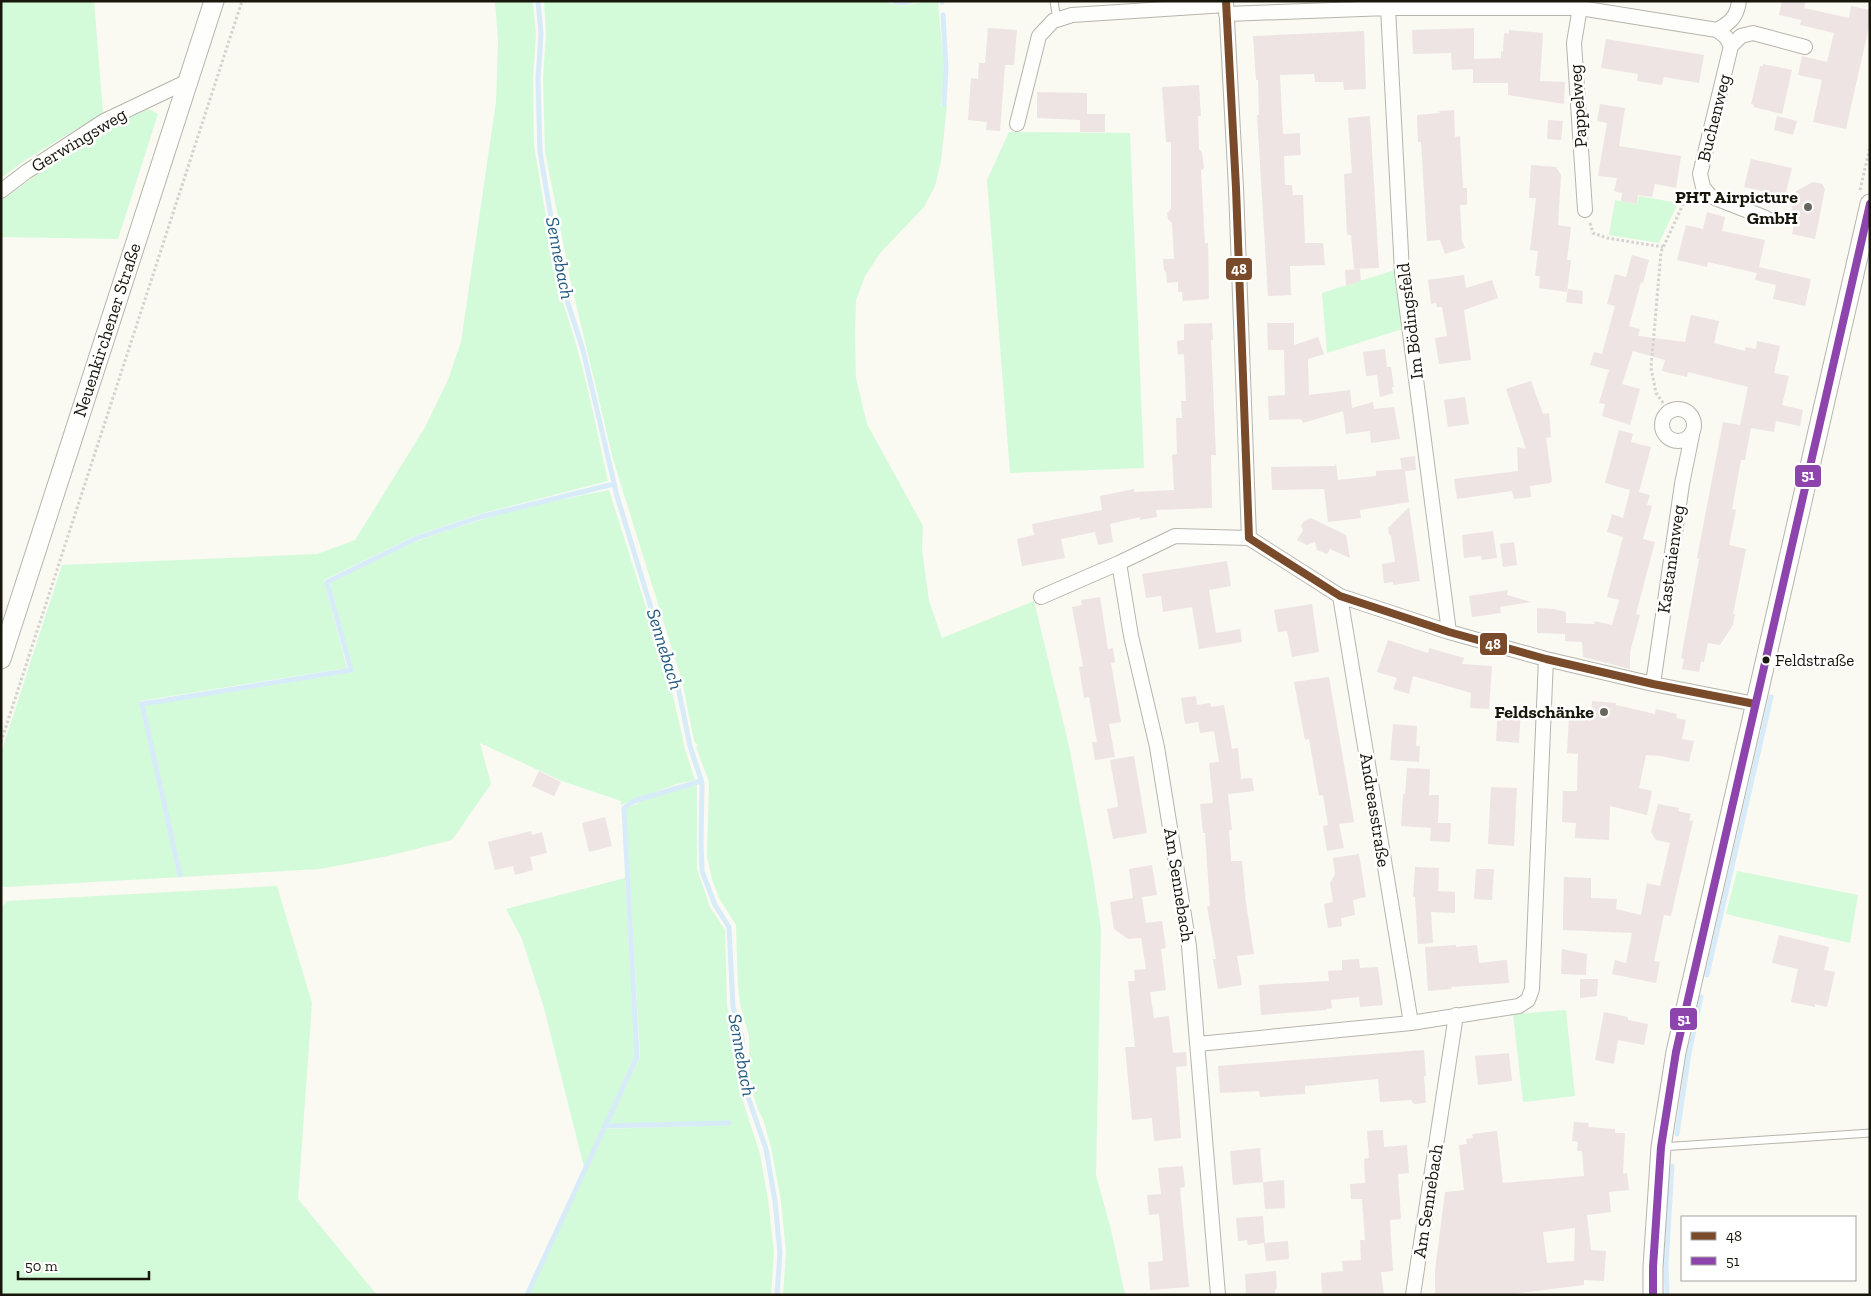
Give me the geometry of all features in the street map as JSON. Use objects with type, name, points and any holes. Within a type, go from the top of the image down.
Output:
[{"type":"main road","name":"Neuenkirchener Straße","points":[[1,659],[214,1]]},
{"type":"main road","points":[[1653,1295],[1653,1267],[1661,1147],[1676,1052],[1870,204]]},
{"type":"street","points":[[1725,38],[1727,24],[1734,18],[1739,1]]},
{"type":"street","points":[[1017,124],[1039,36],[1053,21],[1072,15],[1132,6],[1388,8],[1581,5],[1725,38],[1753,33],[1806,46]]},
{"type":"street","name":"Pappelweg","points":[[1581,5],[1574,43],[1585,210]]},
{"type":"street","points":[[1226,7],[1236,188],[1249,538]]},
{"type":"street","name":"Im Bödingsfeld","points":[[1388,8],[1402,272],[1449,632]]},
{"type":"street","name":"Buchenweg","points":[[1725,38],[1700,174],[1703,187],[1710,196],[1766,218]]},
{"type":"street","name":"Gerwingsweg","points":[[1,191],[26,172],[104,121],[188,81]]},
{"type":"street","name":"Kastanienweg","points":[[1653,684],[1681,493],[1694,429],[1692,416],[1682,409],[1669,411]]},
{"type":"street","points":[[1669,411],[1662,422],[1662,428],[1668,439],[1681,442],[1692,434]]},
{"type":"street","points":[[1041,597],[1119,564],[1174,536],[1249,538],[1340,596],[1449,632],[1546,659],[1653,684],[1755,704]]},
{"type":"street","name":"Am Sennebach","points":[[1119,564],[1131,636],[1157,747],[1189,946],[1218,1295]]},
{"type":"street","name":"Andreasstraße","points":[[1340,596],[1411,1023]]},
{"type":"street","points":[[1198,1044],[1411,1023],[1519,1006],[1528,1000],[1532,989],[1546,659]]},
{"type":"street","name":"Am Sennebach","points":[[1413,1295],[1456,1015]]},
{"type":"lane","points":[[1054,1],[1057,20]]},
{"type":"lane","points":[[1661,1147],[1870,1133]]},
{"type":"path","points":[[1,742],[242,1]]},
{"type":"path","points":[[1669,411],[1656,393],[1651,368],[1661,252],[1686,198],[1703,187]]},
{"type":"path","points":[[1585,210],[1593,233],[1607,238],[1663,247]]},
{"type":"green space","points":[[1,1],[94,1],[103,113],[27,159],[1,178]]},
{"type":"green space","points":[[495,1],[533,1],[536,35],[533,78],[534,145],[558,289],[574,336],[608,481],[480,514],[415,536],[324,580],[347,668],[140,701],[140,706],[353,672],[330,583],[420,540],[467,524],[514,511],[609,490],[670,683],[685,749],[695,780],[677,784],[621,805],[621,801],[562,781],[480,743],[491,784],[452,840],[388,856],[320,869],[1,886],[1,753],[62,565],[317,554],[355,540],[424,429],[448,380],[461,342],[496,102],[498,41]]},
{"type":"green space","points":[[544,1],[883,1],[902,6],[928,1],[938,2],[944,68],[941,106],[947,105],[941,161],[935,186],[924,207],[881,252],[865,276],[856,300],[856,378],[867,424],[923,526],[922,549],[929,601],[942,638],[1034,601],[1069,746],[1101,929],[1096,1175],[1111,1230],[1125,1295],[783,1295],[786,1252],[781,1201],[771,1147],[750,1083],[749,1036],[740,1004],[738,987],[736,925],[719,898],[712,879],[707,856],[709,782],[696,747],[698,745],[694,741],[682,681],[613,459],[572,287],[545,152],[543,78],[546,34]]},
{"type":"green space","points":[[149,109],[158,114],[118,239],[1,237],[1,201],[111,126]]},
{"type":"green space","points":[[1009,132],[1130,133],[1144,468],[1010,473],[987,180]]},
{"type":"green space","points":[[1639,196],[1678,203],[1659,243],[1609,235],[1615,200],[1637,204]]},
{"type":"green space","points":[[1395,270],[1402,329],[1327,353],[1322,293]]},
{"type":"green space","points":[[697,785],[697,869],[710,907],[725,930],[727,1006],[737,1039],[739,1089],[760,1154],[768,1200],[774,1252],[771,1295],[529,1295],[605,1129],[730,1125],[729,1121],[607,1124],[640,1057],[626,809],[660,794]]},
{"type":"green space","points":[[1737,871],[1858,895],[1850,943],[1726,914]]},
{"type":"green space","points":[[625,878],[635,1056],[584,1167],[544,1008],[522,939],[506,909]]},
{"type":"green space","points":[[277,886],[312,1003],[298,1199],[377,1295],[1,1295],[1,908],[7,901]]},
{"type":"green space","points":[[1566,1010],[1575,1096],[1523,1102],[1513,1014]]},
{"type":"building","points":[[1782,1],[1806,1],[1801,20],[1779,15]]},
{"type":"building","points":[[1851,6],[1870,10],[1870,22],[1846,129],[1813,122],[1822,80],[1798,75],[1802,56],[1827,62],[1834,33],[1800,25],[1804,8],[1849,18]]},
{"type":"building","points":[[988,28],[1017,30],[1014,65],[1005,65],[1000,131],[986,130],[987,122],[968,120],[971,78],[978,79],[979,63],[985,63]]},
{"type":"building","points":[[1474,28],[1474,59],[1501,58],[1504,33],[1509,34],[1509,30],[1543,33],[1540,81],[1565,82],[1564,104],[1508,95],[1508,83],[1473,83],[1473,69],[1452,70],[1451,53],[1413,54],[1412,30]]},
{"type":"building","points":[[1364,31],[1366,89],[1344,90],[1343,82],[1315,82],[1314,74],[1280,75],[1283,134],[1300,133],[1301,155],[1284,156],[1285,185],[1292,185],[1293,195],[1303,195],[1305,243],[1323,243],[1325,265],[1290,266],[1291,295],[1268,296],[1257,115],[1259,115],[1258,80],[1256,80],[1253,36]]},
{"type":"building","points":[[1606,39],[1704,55],[1699,83],[1664,77],[1662,85],[1637,81],[1638,74],[1601,68]]},
{"type":"building","points":[[1763,64],[1792,70],[1782,114],[1753,107],[1754,105],[1751,104],[1760,66],[1763,66]]},
{"type":"building","points":[[1199,85],[1201,116],[1198,116],[1199,149],[1202,152],[1204,168],[1201,171],[1205,243],[1208,243],[1209,299],[1183,301],[1182,292],[1178,292],[1178,282],[1167,283],[1164,270],[1163,259],[1174,259],[1172,223],[1168,219],[1167,213],[1171,209],[1171,142],[1166,142],[1162,87]]},
{"type":"building","points":[[1037,92],[1087,93],[1087,114],[1105,114],[1105,132],[1080,132],[1080,120],[1037,118]]},
{"type":"building","points":[[1600,104],[1625,108],[1619,146],[1681,156],[1676,188],[1655,184],[1652,197],[1638,195],[1637,204],[1621,201],[1622,193],[1614,191],[1617,178],[1598,176],[1607,123],[1597,121]]},
{"type":"building","points":[[1454,110],[1455,137],[1460,136],[1463,188],[1467,188],[1467,205],[1460,205],[1462,241],[1465,248],[1445,254],[1440,240],[1427,241],[1421,142],[1418,142],[1417,115]]},
{"type":"building","points":[[1370,116],[1379,268],[1354,269],[1351,235],[1347,235],[1344,174],[1352,173],[1348,118]]},
{"type":"building","points":[[1777,116],[1797,121],[1793,135],[1774,130]]},
{"type":"building","points":[[1548,120],[1563,121],[1561,140],[1547,139]]},
{"type":"building","points":[[1751,159],[1792,168],[1785,196],[1744,187]]},
{"type":"building","points":[[1531,165],[1556,167],[1561,175],[1558,225],[1571,227],[1567,260],[1571,260],[1567,292],[1539,288],[1540,276],[1535,276],[1538,251],[1530,250],[1536,198],[1529,198]]},
{"type":"building","points":[[1813,182],[1822,184],[1825,189],[1815,239],[1792,234],[1796,217],[1790,216],[1796,191]]},
{"type":"building","points":[[1707,212],[1725,217],[1722,231],[1765,240],[1759,267],[1811,279],[1805,306],[1773,299],[1776,285],[1755,280],[1757,273],[1708,262],[1707,267],[1677,260],[1686,225],[1703,229]]},
{"type":"building","points":[[1632,255],[1649,260],[1629,326],[1640,329],[1638,336],[1685,342],[1691,315],[1719,321],[1714,343],[1745,351],[1746,347],[1756,349],[1757,341],[1780,346],[1774,373],[1789,376],[1782,405],[1803,410],[1800,426],[1776,421],[1774,432],[1751,428],[1745,460],[1741,460],[1732,509],[1736,510],[1729,545],[1746,549],[1733,614],[1735,614],[1733,625],[1720,645],[1708,643],[1704,662],[1701,662],[1699,672],[1682,669],[1684,659],[1681,658],[1699,559],[1697,558],[1723,422],[1740,425],[1748,387],[1688,372],[1687,377],[1662,371],[1665,360],[1633,351],[1622,384],[1640,389],[1630,425],[1602,416],[1605,404],[1599,403],[1609,370],[1590,365],[1594,352],[1602,354],[1615,306],[1607,304],[1615,274],[1626,277]]},
{"type":"building","points":[[1360,269],[1361,281],[1346,286],[1345,270]]},
{"type":"building","points":[[1464,275],[1466,288],[1492,280],[1498,298],[1464,310],[1471,360],[1439,364],[1435,338],[1447,336],[1442,307],[1437,307],[1436,303],[1431,304],[1428,280]]},
{"type":"building","points":[[1568,289],[1583,291],[1582,304],[1566,302]]},
{"type":"building","points":[[1212,323],[1213,340],[1211,340],[1216,455],[1211,455],[1212,508],[1156,510],[1157,517],[1140,520],[1140,517],[1110,524],[1113,542],[1098,545],[1095,532],[1061,539],[1065,558],[1022,566],[1017,539],[1034,535],[1032,524],[1102,510],[1100,496],[1134,489],[1134,492],[1174,490],[1172,455],[1177,454],[1176,418],[1182,418],[1181,401],[1186,401],[1184,354],[1178,355],[1177,341],[1184,340],[1184,324]]},
{"type":"building","points":[[1267,323],[1294,323],[1294,345],[1318,337],[1324,354],[1308,359],[1309,395],[1350,390],[1352,408],[1373,402],[1374,409],[1394,407],[1400,439],[1371,443],[1370,431],[1346,434],[1343,411],[1303,423],[1301,419],[1269,420],[1268,396],[1285,395],[1284,350],[1268,350]]},
{"type":"building","points":[[1385,349],[1387,367],[1391,367],[1394,387],[1392,387],[1393,393],[1380,397],[1377,375],[1366,376],[1363,352]]},
{"type":"building","points":[[1531,381],[1543,414],[1549,413],[1551,437],[1546,438],[1552,481],[1550,483],[1530,486],[1531,497],[1514,499],[1512,491],[1457,499],[1454,479],[1518,471],[1517,447],[1526,449],[1506,389]]},
{"type":"building","points":[[1465,397],[1469,424],[1448,427],[1444,400]]},
{"type":"building","points":[[1619,430],[1633,434],[1631,442],[1651,447],[1639,492],[1650,495],[1647,505],[1652,506],[1643,539],[1655,542],[1636,614],[1640,615],[1630,652],[1630,669],[1583,657],[1582,642],[1565,641],[1565,634],[1537,633],[1537,608],[1566,612],[1566,623],[1594,624],[1595,621],[1612,625],[1619,600],[1607,597],[1623,537],[1607,532],[1612,514],[1623,518],[1630,490],[1605,483]]},
{"type":"building","points":[[1415,456],[1416,470],[1405,471],[1409,502],[1360,510],[1361,518],[1328,522],[1324,489],[1272,490],[1271,467],[1335,466],[1336,463],[1338,480],[1376,476],[1376,471],[1402,469],[1400,458]]},
{"type":"building","points":[[1409,507],[1420,581],[1393,585],[1393,582],[1384,583],[1382,564],[1395,562],[1388,528]]},
{"type":"building","points":[[1311,518],[1346,535],[1350,558],[1330,549],[1327,554],[1317,550],[1315,542],[1307,545],[1297,540],[1303,530],[1301,526],[1304,521]]},
{"type":"building","points":[[1493,531],[1497,558],[1482,560],[1481,556],[1464,558],[1462,535]]},
{"type":"building","points":[[1514,542],[1517,565],[1503,567],[1500,544]]},
{"type":"building","points":[[1227,561],[1231,586],[1209,590],[1216,633],[1240,629],[1242,642],[1199,649],[1192,607],[1163,612],[1161,596],[1146,598],[1142,574]]},
{"type":"building","points":[[1508,590],[1507,595],[1531,602],[1500,607],[1501,613],[1472,617],[1469,596]]},
{"type":"building","points":[[1100,597],[1108,649],[1113,648],[1115,662],[1111,663],[1121,722],[1109,724],[1115,757],[1095,760],[1092,742],[1097,742],[1089,697],[1084,698],[1079,667],[1083,666],[1072,607],[1082,605],[1081,600]]},
{"type":"building","points":[[1312,604],[1319,652],[1292,657],[1287,631],[1278,632],[1274,610]]},
{"type":"building","points":[[1388,640],[1428,653],[1429,648],[1464,658],[1462,664],[1492,666],[1489,709],[1470,708],[1471,693],[1413,676],[1409,694],[1393,689],[1397,678],[1377,672]]},
{"type":"building","points":[[1329,677],[1354,822],[1339,824],[1344,848],[1327,851],[1323,826],[1328,825],[1323,795],[1319,796],[1309,739],[1305,740],[1294,682]]},
{"type":"building","points":[[1196,696],[1197,705],[1210,703],[1211,707],[1224,705],[1232,749],[1238,748],[1241,779],[1252,778],[1254,791],[1228,794],[1232,830],[1229,830],[1231,861],[1242,861],[1254,954],[1237,956],[1242,985],[1218,989],[1213,959],[1216,959],[1207,906],[1210,906],[1205,833],[1203,833],[1200,804],[1213,803],[1209,763],[1219,762],[1214,731],[1200,733],[1198,722],[1185,724],[1181,698]]},
{"type":"building","points":[[1592,701],[1616,703],[1616,705],[1655,714],[1656,709],[1677,714],[1676,718],[1686,720],[1682,739],[1694,741],[1689,762],[1646,755],[1639,788],[1652,791],[1647,815],[1610,806],[1609,840],[1575,838],[1576,823],[1562,822],[1563,791],[1577,791],[1578,754],[1567,753],[1569,715],[1591,713]]},
{"type":"building","points":[[1498,709],[1521,710],[1519,743],[1496,741]]},
{"type":"building","points":[[1393,724],[1417,726],[1416,746],[1420,746],[1419,762],[1390,760]]},
{"type":"building","points":[[1134,756],[1147,833],[1113,839],[1107,809],[1117,807],[1118,805],[1110,760]]},
{"type":"building","points":[[1407,768],[1430,769],[1429,795],[1439,795],[1438,823],[1451,823],[1450,842],[1430,841],[1431,828],[1401,826]]},
{"type":"building","points":[[539,771],[561,782],[554,796],[532,786]]},
{"type":"building","points":[[1491,787],[1517,788],[1514,846],[1488,844]]},
{"type":"building","points":[[1658,804],[1679,808],[1678,811],[1691,814],[1689,820],[1693,821],[1671,916],[1664,915],[1654,961],[1660,962],[1656,983],[1612,974],[1615,960],[1626,963],[1632,933],[1563,930],[1563,916],[1564,877],[1591,878],[1591,898],[1617,899],[1616,909],[1641,915],[1647,883],[1660,886],[1670,843],[1656,840],[1651,832]]},
{"type":"building","points":[[605,817],[612,846],[589,852],[582,823]]},
{"type":"building","points":[[531,831],[532,835],[542,832],[547,853],[530,857],[533,870],[515,875],[513,866],[495,870],[488,842]]},
{"type":"building","points":[[1359,854],[1366,897],[1353,900],[1355,915],[1341,918],[1342,926],[1328,928],[1324,904],[1333,902],[1330,883],[1335,874],[1333,858]]},
{"type":"building","points":[[1152,865],[1157,895],[1142,897],[1146,923],[1162,921],[1166,948],[1161,949],[1166,990],[1150,992],[1154,1018],[1169,1016],[1173,1053],[1186,1052],[1187,1066],[1176,1067],[1181,1138],[1154,1141],[1152,1118],[1132,1120],[1125,1047],[1135,1047],[1128,981],[1135,981],[1134,970],[1146,969],[1141,938],[1128,939],[1114,929],[1110,902],[1133,898],[1129,869]]},
{"type":"building","points":[[1415,867],[1439,868],[1438,891],[1455,892],[1455,913],[1431,912],[1433,943],[1418,944],[1415,897],[1413,897]]},
{"type":"building","points":[[1476,869],[1494,869],[1492,900],[1474,899]]},
{"type":"building","points":[[1779,935],[1829,947],[1824,970],[1835,972],[1827,1007],[1815,1004],[1815,1007],[1791,1002],[1798,969],[1772,963]]},
{"type":"building","points":[[1456,945],[1456,947],[1477,945],[1479,963],[1507,960],[1509,983],[1451,987],[1452,989],[1428,991],[1425,947]]},
{"type":"building","points":[[1562,949],[1587,954],[1586,975],[1561,974]]},
{"type":"building","points":[[1359,959],[1360,968],[1378,967],[1383,1005],[1360,1007],[1359,997],[1331,1000],[1332,1008],[1326,1010],[1261,1015],[1259,985],[1329,981],[1328,971],[1342,970],[1342,960]]},
{"type":"building","points":[[1580,979],[1598,979],[1597,996],[1580,998]]},
{"type":"building","points":[[1604,1012],[1648,1024],[1644,1045],[1618,1040],[1614,1064],[1595,1060]]},
{"type":"building","points":[[1424,1050],[1426,1103],[1414,1104],[1411,1100],[1380,1102],[1378,1079],[1305,1086],[1305,1094],[1260,1097],[1259,1091],[1220,1093],[1218,1066]]},
{"type":"building","points":[[1509,1053],[1512,1081],[1478,1085],[1475,1056]]},
{"type":"building","points":[[1574,1122],[1589,1123],[1588,1127],[1615,1129],[1615,1133],[1625,1133],[1623,1174],[1627,1173],[1629,1190],[1609,1192],[1611,1212],[1587,1215],[1591,1250],[1606,1251],[1604,1281],[1584,1280],[1584,1285],[1503,1295],[1435,1295],[1435,1270],[1445,1192],[1464,1190],[1459,1145],[1467,1144],[1466,1139],[1473,1138],[1472,1134],[1497,1131],[1503,1183],[1584,1176],[1582,1151],[1577,1151],[1578,1142],[1572,1141]],"holes":[[[1575,1228],[1574,1261],[1547,1263],[1543,1232]]]},
{"type":"building","points":[[1383,1130],[1384,1147],[1407,1145],[1409,1173],[1398,1174],[1401,1219],[1390,1220],[1393,1271],[1381,1272],[1384,1295],[1322,1295],[1321,1273],[1343,1271],[1342,1261],[1361,1260],[1360,1240],[1365,1240],[1362,1199],[1351,1199],[1350,1184],[1365,1183],[1364,1159],[1369,1158],[1367,1131]]},
{"type":"building","points":[[1260,1148],[1263,1182],[1233,1185],[1230,1151]]},
{"type":"building","points":[[1183,1166],[1185,1187],[1180,1188],[1189,1287],[1150,1290],[1148,1262],[1163,1261],[1159,1214],[1149,1215],[1147,1195],[1161,1194],[1158,1168]]},
{"type":"building","points":[[1284,1180],[1285,1208],[1265,1209],[1263,1182]]},
{"type":"building","points":[[1263,1216],[1265,1243],[1288,1241],[1289,1259],[1266,1261],[1264,1243],[1248,1245],[1247,1240],[1238,1241],[1236,1218]]},
{"type":"building","points":[[1276,1271],[1277,1289],[1275,1289],[1275,1295],[1246,1295],[1245,1274]]},
{"type":"waterway","name":"Sennebach","points":[[538,1],[541,34],[538,78],[540,152],[563,288],[583,350],[617,496],[651,608],[677,682],[690,746],[702,783],[702,871],[715,905],[729,927],[733,1007],[742,1037],[745,1088],[766,1149],[775,1201],[780,1253],[777,1295]]},
{"type":"waterway","points":[[894,1],[902,3],[911,1]]},
{"type":"waterway","points":[[943,15],[946,68],[944,104]]},
{"type":"waterway","points":[[180,875],[142,704],[351,670],[327,582],[417,538],[480,517],[614,484]]},
{"type":"waterway","points":[[1707,975],[1771,697]]},
{"type":"waterway","points":[[527,1295],[637,1057],[624,808],[634,801],[701,781]]},
{"type":"waterway","points":[[1677,1134],[1689,1053],[1701,997]]},
{"type":"waterway","points":[[604,1126],[729,1123]]},
{"type":"waterway","points":[[1667,1295],[1666,1264],[1672,1166]]},
{"type":"transit line","name":"48","points":[[1226,1],[1236,188],[1249,538],[1340,596],[1449,632],[1546,659],[1653,684],[1755,704]]},
{"type":"transit line","name":"51","points":[[1653,1295],[1653,1267],[1661,1147],[1676,1052],[1870,204]]},
{"type":"place","name":"PHT Airpicture GmbH","points":[[1808,207]]},
{"type":"place","name":"Feldstraße","points":[[1766,660]]},
{"type":"place","name":"Feldschänke","points":[[1604,712]]}]
